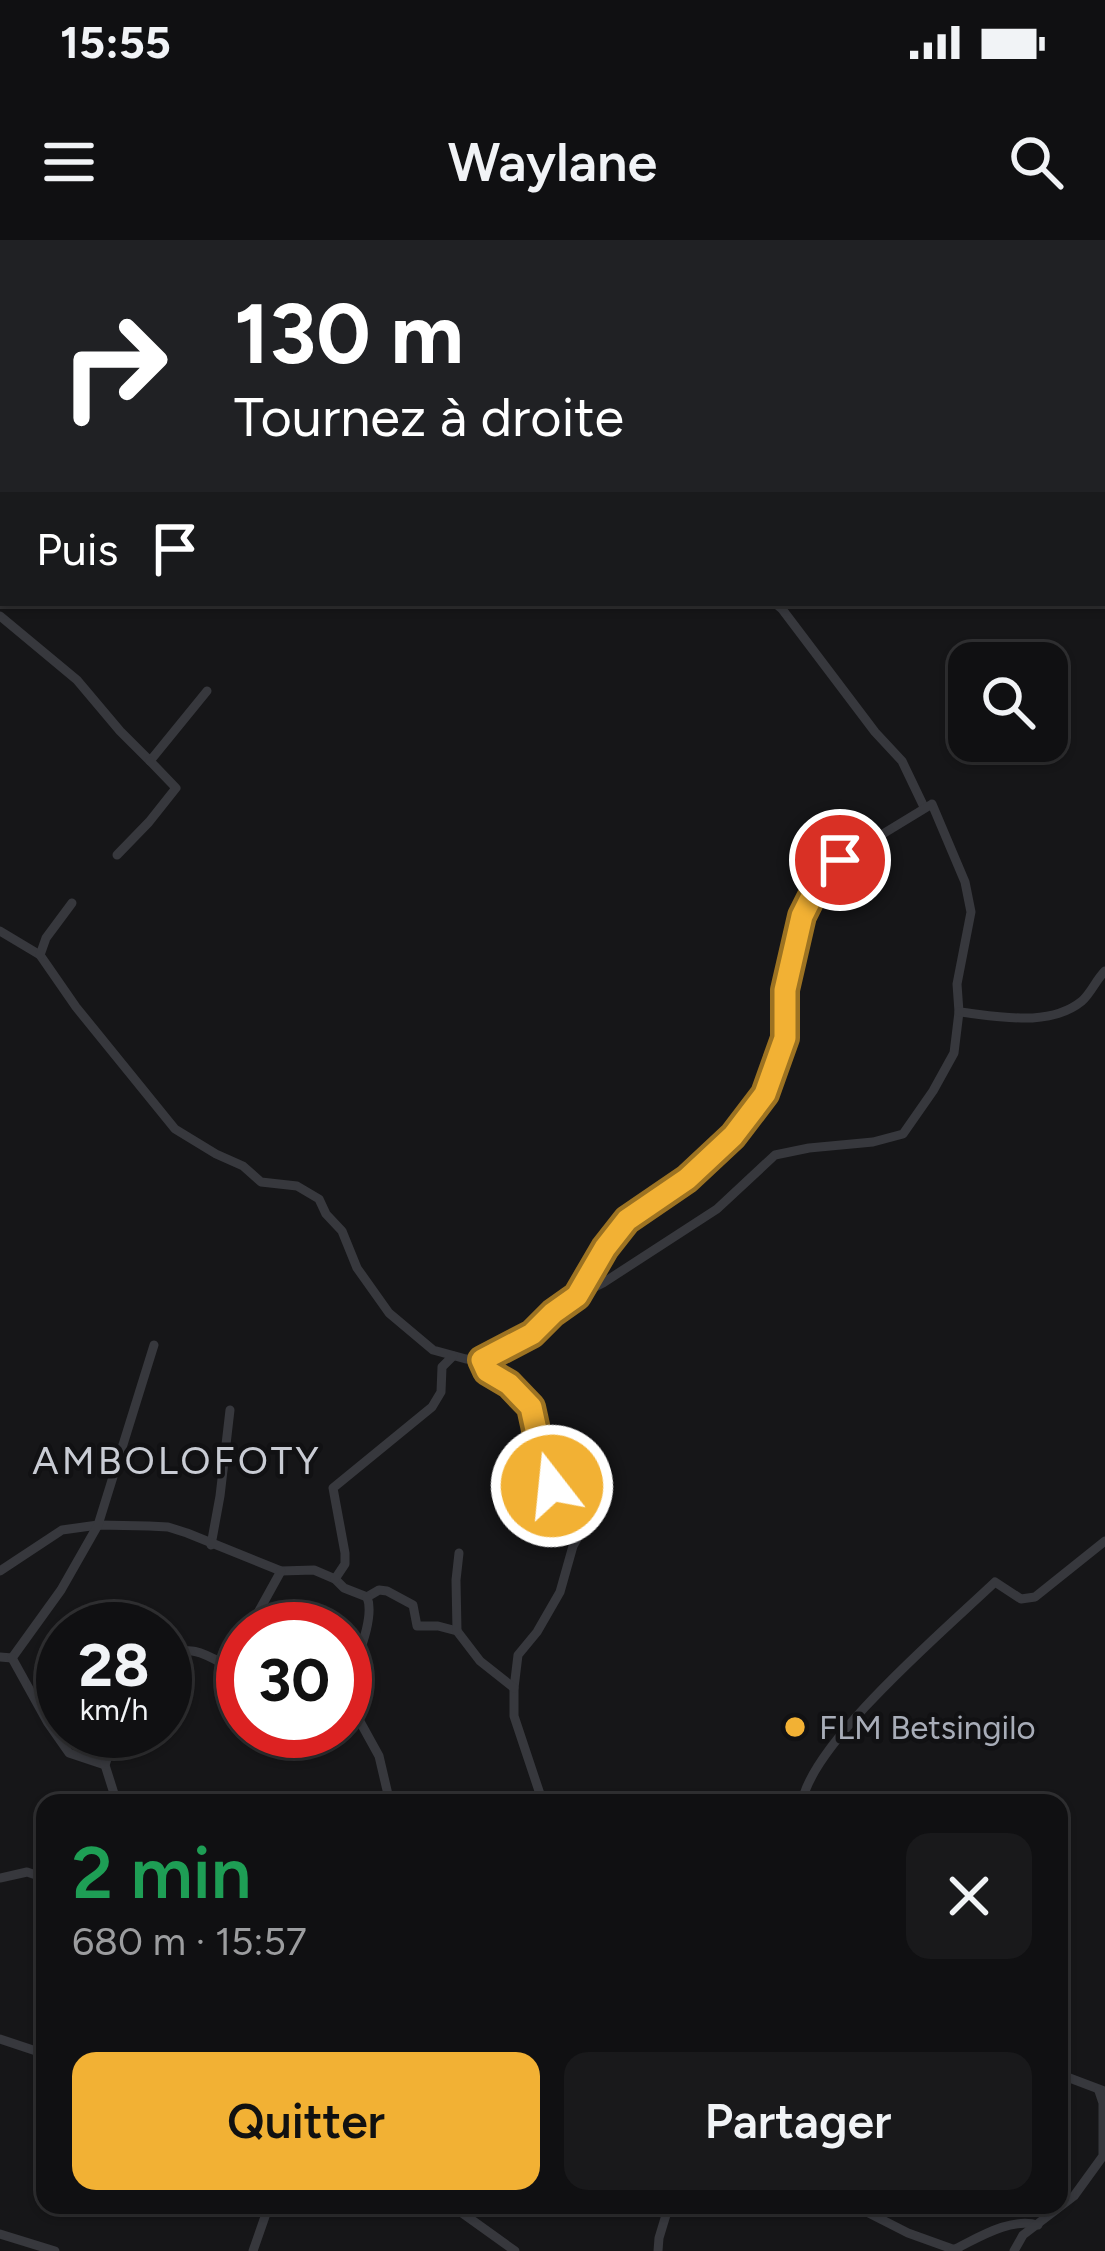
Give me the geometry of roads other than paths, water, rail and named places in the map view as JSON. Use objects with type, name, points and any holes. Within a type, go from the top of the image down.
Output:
[{"type":"street","points":[[778,606],[902,761],[925,807]]},
{"type":"street","points":[[0,616],[77,680],[176,788],[117,855]]},
{"type":"street","points":[[150,760],[207,692]]},
{"type":"street","points":[[0,931],[40,955],[175,1129],[243,1166],[261,1182],[297,1186],[319,1199],[342,1232],[357,1268],[389,1312],[433,1350],[482,1360],[532,1334],[577,1296],[717,1209],[775,1155],[903,1134],[954,1053],[959,1012],[956,983],[971,912],[965,882],[932,804],[840,860],[812,896],[802,916],[785,990],[785,1038],[765,1094],[733,1136],[687,1179],[627,1220],[577,1296]]},
{"type":"street","points":[[40,955],[46,938],[72,903]]},
{"type":"street","points":[[959,1012],[1002,1017],[1053,1015],[1087,997],[1105,971]]},
{"type":"street","points":[[105,1765],[69,1754],[6,1658],[61,1590],[98,1525],[154,1345]]},
{"type":"street","points":[[335,1579],[345,1564],[345,1553],[332,1488],[432,1407],[440,1392],[442,1367],[453,1356]]},
{"type":"street","points":[[482,1360],[487,1371],[509,1384],[531,1407],[552,1486],[586,1523],[573,1546],[560,1592],[518,1655],[514,1716],[540,1794]]},
{"type":"street","points":[[211,1545],[230,1410]]},
{"type":"street","points":[[1,1572],[62,1530],[98,1525],[168,1527],[281,1571],[314,1570],[367,1597],[371,1604],[368,1623],[347,1698],[379,1756],[388,1794]]},
{"type":"street","points":[[805,1794],[813,1770],[878,1693],[995,1582],[1021,1600],[1035,1597],[1105,1541]]},
{"type":"street","points":[[457,1631],[459,1553]]},
{"type":"street","points":[[264,1602],[281,1571]]},
{"type":"street","points":[[367,1597],[387,1591],[413,1605],[417,1626],[457,1631],[480,1660],[514,1688]]},
{"type":"street","points":[[107,1758],[114,1794]]},
{"type":"street","points":[[0,1878],[26,1872],[36,1875]]},
{"type":"street","points":[[0,2038],[36,2051]]},
{"type":"street","points":[[1068,2078],[1102,2091],[1103,2103],[1102,2156],[1068,2201]]},
{"type":"street","points":[[253,2251],[266,2214]]},
{"type":"street","points":[[463,2214],[514,2251]]},
{"type":"street","points":[[658,2251],[666,2214]]},
{"type":"street","points":[[869,2214],[956,2251],[1005,2227],[1038,2225]]},
{"type":"street","points":[[1014,2251],[1023,2235],[1052,2214]]},
{"type":"street","points":[[0,2234],[25,2246],[55,2251]]},
{"type":"place","name":"FLM Betsingilo","points":[[795,1727]]},
{"type":"district","name":"AMBOLOFOTY","points":[[177,1460]]}]
